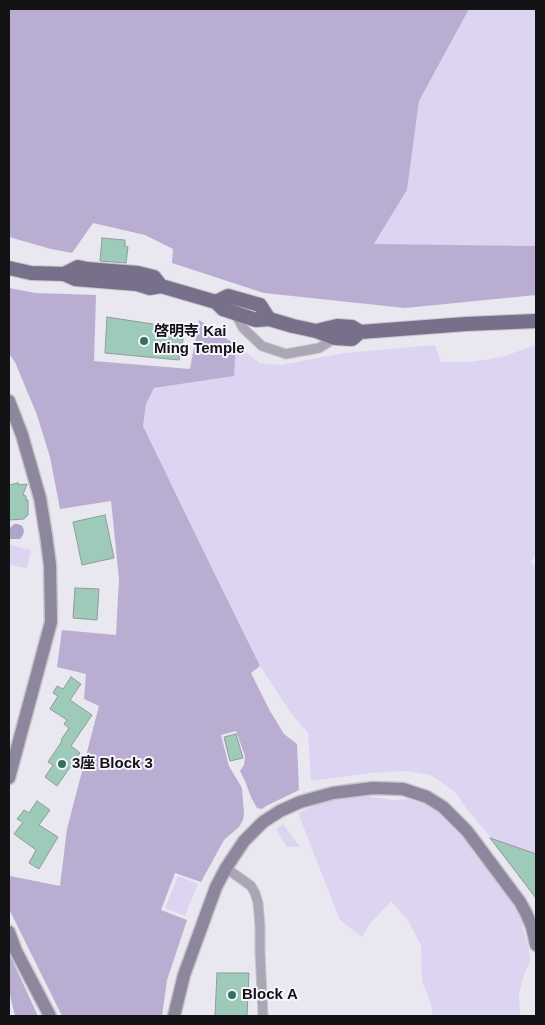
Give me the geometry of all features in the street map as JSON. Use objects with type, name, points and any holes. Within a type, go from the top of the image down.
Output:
[{"type":"main road","points":[[9,268],[31,273],[64,274],[78,267],[138,273],[154,277],[161,286],[216,302],[223,309],[256,320],[269,318],[335,338],[352,339],[360,332]]},
{"type":"main road","points":[[216,302],[228,296],[260,305],[269,318]]},
{"type":"main road","points":[[316,331],[337,326],[352,327],[360,332],[536,321]]},
{"type":"main road","points":[[9,401],[22,435],[40,498],[50,565],[51,622],[9,778]]},
{"type":"main road","points":[[174,1016],[184,975],[216,887],[244,841],[263,822],[288,807],[333,793],[373,788],[403,789],[415,792],[443,807],[460,822],[513,891],[534,926],[536,945]]},
{"type":"main road","points":[[9,932],[16,950],[50,1016]]},
{"type":"street","points":[[235,314],[243,328],[262,346],[286,354],[319,348],[335,338]]},
{"type":"street","points":[[226,868],[251,886],[258,903],[263,1016]]},
{"type":"shaded area","points":[[9,9],[469,9],[419,101],[407,190],[374,244],[536,246],[536,295],[405,308],[264,293],[172,263],[173,249],[145,235],[93,223],[72,253],[9,237]]},
{"type":"shaded area","points":[[469,9],[536,9],[536,246],[374,245],[407,190],[419,101]]},
{"type":"shaded area","points":[[9,288],[35,293],[96,295],[94,361],[190,369],[199,320],[236,345],[234,376],[154,388],[146,404],[143,426],[260,666],[251,673],[284,734],[297,744],[299,790],[262,809],[257,808],[240,771],[244,765],[245,756],[236,731],[221,735],[229,766],[242,788],[243,820],[239,827],[224,840],[201,882],[175,873],[161,910],[187,920],[167,980],[162,1016],[62,1016],[9,909],[10,876],[60,886],[67,829],[99,706],[84,699],[86,674],[57,667],[62,630],[116,635],[119,579],[111,501],[60,509],[50,457],[37,415],[15,362],[9,354]]},
{"type":"shaded area","points":[[236,345],[260,363],[281,365],[344,353],[435,345],[441,362],[471,362],[502,357],[536,345],[536,554],[530,562],[536,567],[536,900],[455,792],[431,775],[405,771],[370,773],[311,781],[308,733],[291,713],[260,666],[143,426],[146,404],[154,388],[233,376]]},
{"type":"shaded area","points":[[14,524],[22,526],[24,530],[20,539],[9,539],[9,529]]},
{"type":"shaded area","points":[[9,545],[31,550],[27,568],[9,565]]},
{"type":"shaded area","points":[[366,796],[394,800],[408,799],[428,805],[455,828],[507,896],[520,917],[531,959],[519,993],[520,1016],[433,1016],[431,1004],[422,981],[421,945],[407,919],[391,901],[368,926],[362,937],[340,920],[298,813],[323,802]]},
{"type":"shaded area","points":[[283,824],[300,847],[287,847],[276,829]]},
{"type":"shaded area","points":[[178,876],[198,884],[185,916],[165,908]]},
{"type":"shaded area","points":[[9,953],[38,1016],[15,1016],[9,991]]},
{"type":"building","points":[[102,238],[125,240],[125,246],[128,247],[126,263],[100,261]]},
{"type":"building","name":"啓明寺 Kai Ming Temple","points":[[107,317],[185,329],[179,360],[105,353]]},
{"type":"building","points":[[18,483],[18,485],[27,484],[23,495],[28,500],[28,515],[24,519],[9,520],[9,485]]},
{"type":"building","points":[[105,515],[114,558],[82,565],[73,522]]},
{"type":"building","points":[[75,588],[99,589],[97,620],[73,618]]},
{"type":"building","points":[[71,677],[81,684],[70,700],[92,715],[71,746],[80,753],[57,786],[45,777],[53,765],[48,762],[69,728],[64,724],[67,720],[50,709],[58,696],[53,693],[57,686],[63,689]]},
{"type":"building","points":[[236,734],[243,758],[230,761],[224,737]]},
{"type":"building","points":[[37,801],[50,810],[39,825],[58,837],[39,869],[29,863],[36,850],[14,834],[23,822],[17,819],[24,810],[29,813]]},
{"type":"building","points":[[490,838],[536,854],[536,898]]},
{"type":"building","name":"Block A","points":[[217,973],[249,973],[247,1016],[215,1016]]},
{"type":"place","name":"啓明寺 Kai Ming Temple","points":[[144,341]]},
{"type":"place","name":"3座 Block 3","points":[[62,764]]},
{"type":"place","name":"Block A","points":[[232,995]]}]
